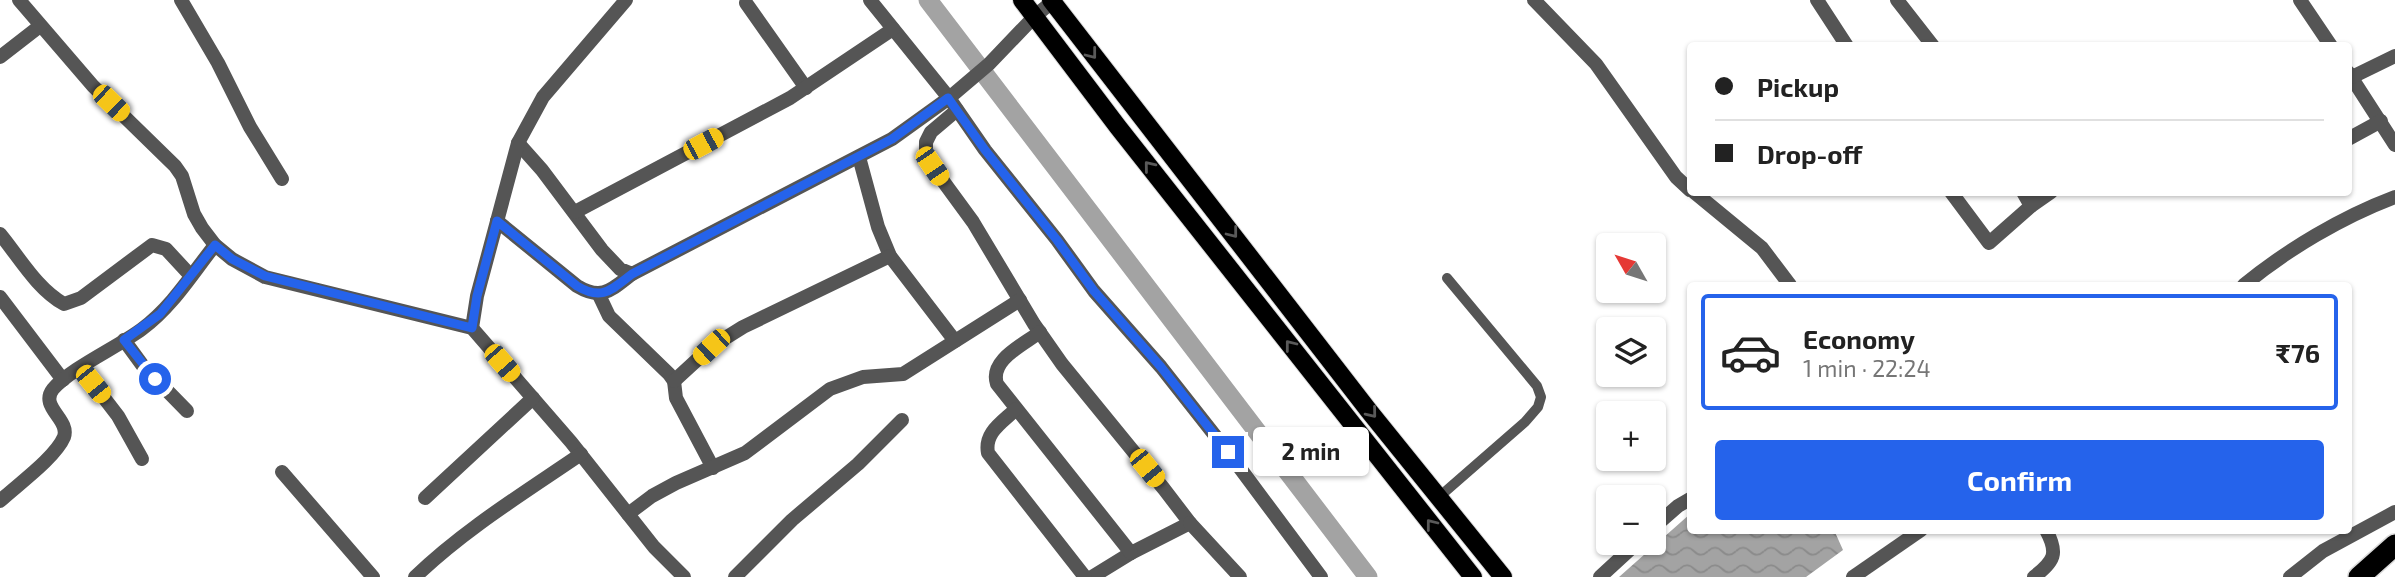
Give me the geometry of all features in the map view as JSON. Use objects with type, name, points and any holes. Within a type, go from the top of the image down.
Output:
[{"type":"highway","points":[[2359,577],[2395,545]]},
{"type":"main road","points":[[1022,0],[1118,127],[1473,577]]},
{"type":"main road","points":[[1052,1],[1369,411],[1503,577]]},
{"type":"street","points":[[19,0],[93,86],[175,166],[194,214],[215,245],[232,259],[265,276],[472,328],[581,454],[654,547],[684,577]]},
{"type":"street","points":[[181,0],[218,63],[250,127],[282,179]]},
{"type":"street","points":[[472,328],[477,296],[517,143],[544,97],[626,0]]},
{"type":"street","points":[[870,0],[954,100],[985,150],[1094,291],[1161,367],[1228,452],[1321,577]]},
{"type":"street","points":[[1534,0],[1596,64],[1676,177],[1687,187]]},
{"type":"street","points":[[1817,0],[1844,42]]},
{"type":"street","points":[[1897,0],[1930,42]]},
{"type":"street","points":[[2300,0],[2328,42]]},
{"type":"street","points":[[1052,1],[954,100],[931,132],[926,142],[926,151],[932,166],[973,222],[1062,364],[1190,523],[1240,577]]},
{"type":"street","points":[[746,3],[806,88]]},
{"type":"street","points":[[0,57],[40,26]]},
{"type":"street","points":[[575,212],[806,88],[893,29]]},
{"type":"street","points":[[2352,73],[2395,56]]},
{"type":"street","points":[[2352,77],[2395,145]]},
{"type":"street","points":[[497,221],[577,286],[588,293],[598,295],[610,291],[632,274],[892,139],[954,100]]},
{"type":"street","points":[[2352,137],[2381,121]]},
{"type":"street","points":[[517,143],[575,212],[601,250],[620,269],[632,274]]},
{"type":"street","points":[[859,156],[878,227],[890,256],[956,341]]},
{"type":"street","points":[[1698,196],[1762,248],[1788,282]]},
{"type":"street","points":[[1954,196],[1989,243],[2045,196]]},
{"type":"street","points":[[2026,196],[2031,206]]},
{"type":"street","points":[[2248,282],[2299,246],[2395,197]]},
{"type":"street","points":[[0,234],[38,280],[64,304],[81,298],[152,245],[166,249],[191,276]]},
{"type":"street","points":[[0,501],[48,457],[63,438],[63,425],[49,400],[51,392],[63,380],[160,314],[215,245]]},
{"type":"street","points":[[674,381],[711,347],[743,327],[890,256]]},
{"type":"street","points":[[598,295],[610,316],[674,381],[676,398],[713,468]]},
{"type":"street","points":[[0,297],[63,380]]},
{"type":"street","points":[[628,514],[652,496],[676,483],[745,453],[830,389],[863,377],[903,374],[1020,300]]},
{"type":"street","points":[[1040,332],[1006,357],[996,368],[994,376],[997,384],[1131,554]]},
{"type":"street","points":[[124,340],[143,366],[187,411]]},
{"type":"street","points":[[81,368],[118,416],[142,458]]},
{"type":"street","points":[[425,498],[533,398]]},
{"type":"street","points":[[1016,409],[989,436],[986,443],[988,453],[1085,577]]},
{"type":"street","points":[[735,577],[792,520],[858,464],[902,420]]},
{"type":"street","points":[[415,577],[447,547],[581,454]]},
{"type":"street","points":[[282,472],[373,577]]},
{"type":"street","points":[[1666,516],[1687,501]]},
{"type":"street","points":[[2290,577],[2323,551],[2395,512]]},
{"type":"street","points":[[1092,577],[1190,523]]},
{"type":"street","points":[[1853,577],[1915,534]]},
{"type":"street","points":[[2034,577],[2054,556],[2054,545],[2048,534]]},
{"type":"street","points":[[1600,577],[1624,555]]},
{"type":"lane","points":[[1439,497],[1525,422],[1538,407],[1541,397],[1537,386],[1447,278]]},
{"type":"water","points":[[1687,517],[1687,534],[1836,534],[1843,550],[1806,577],[1619,577],[1644,555],[1666,555],[1666,535]]},
{"type":"waterway","points":[[928,0],[1368,577]]},
{"type":"route","points":[[155,379],[124,340],[160,314],[215,245],[232,259],[265,276],[472,328],[477,296],[497,221],[577,286],[588,293],[598,295],[610,291],[632,274],[892,139],[948,98],[1094,291],[1161,367],[1228,452]]}]
